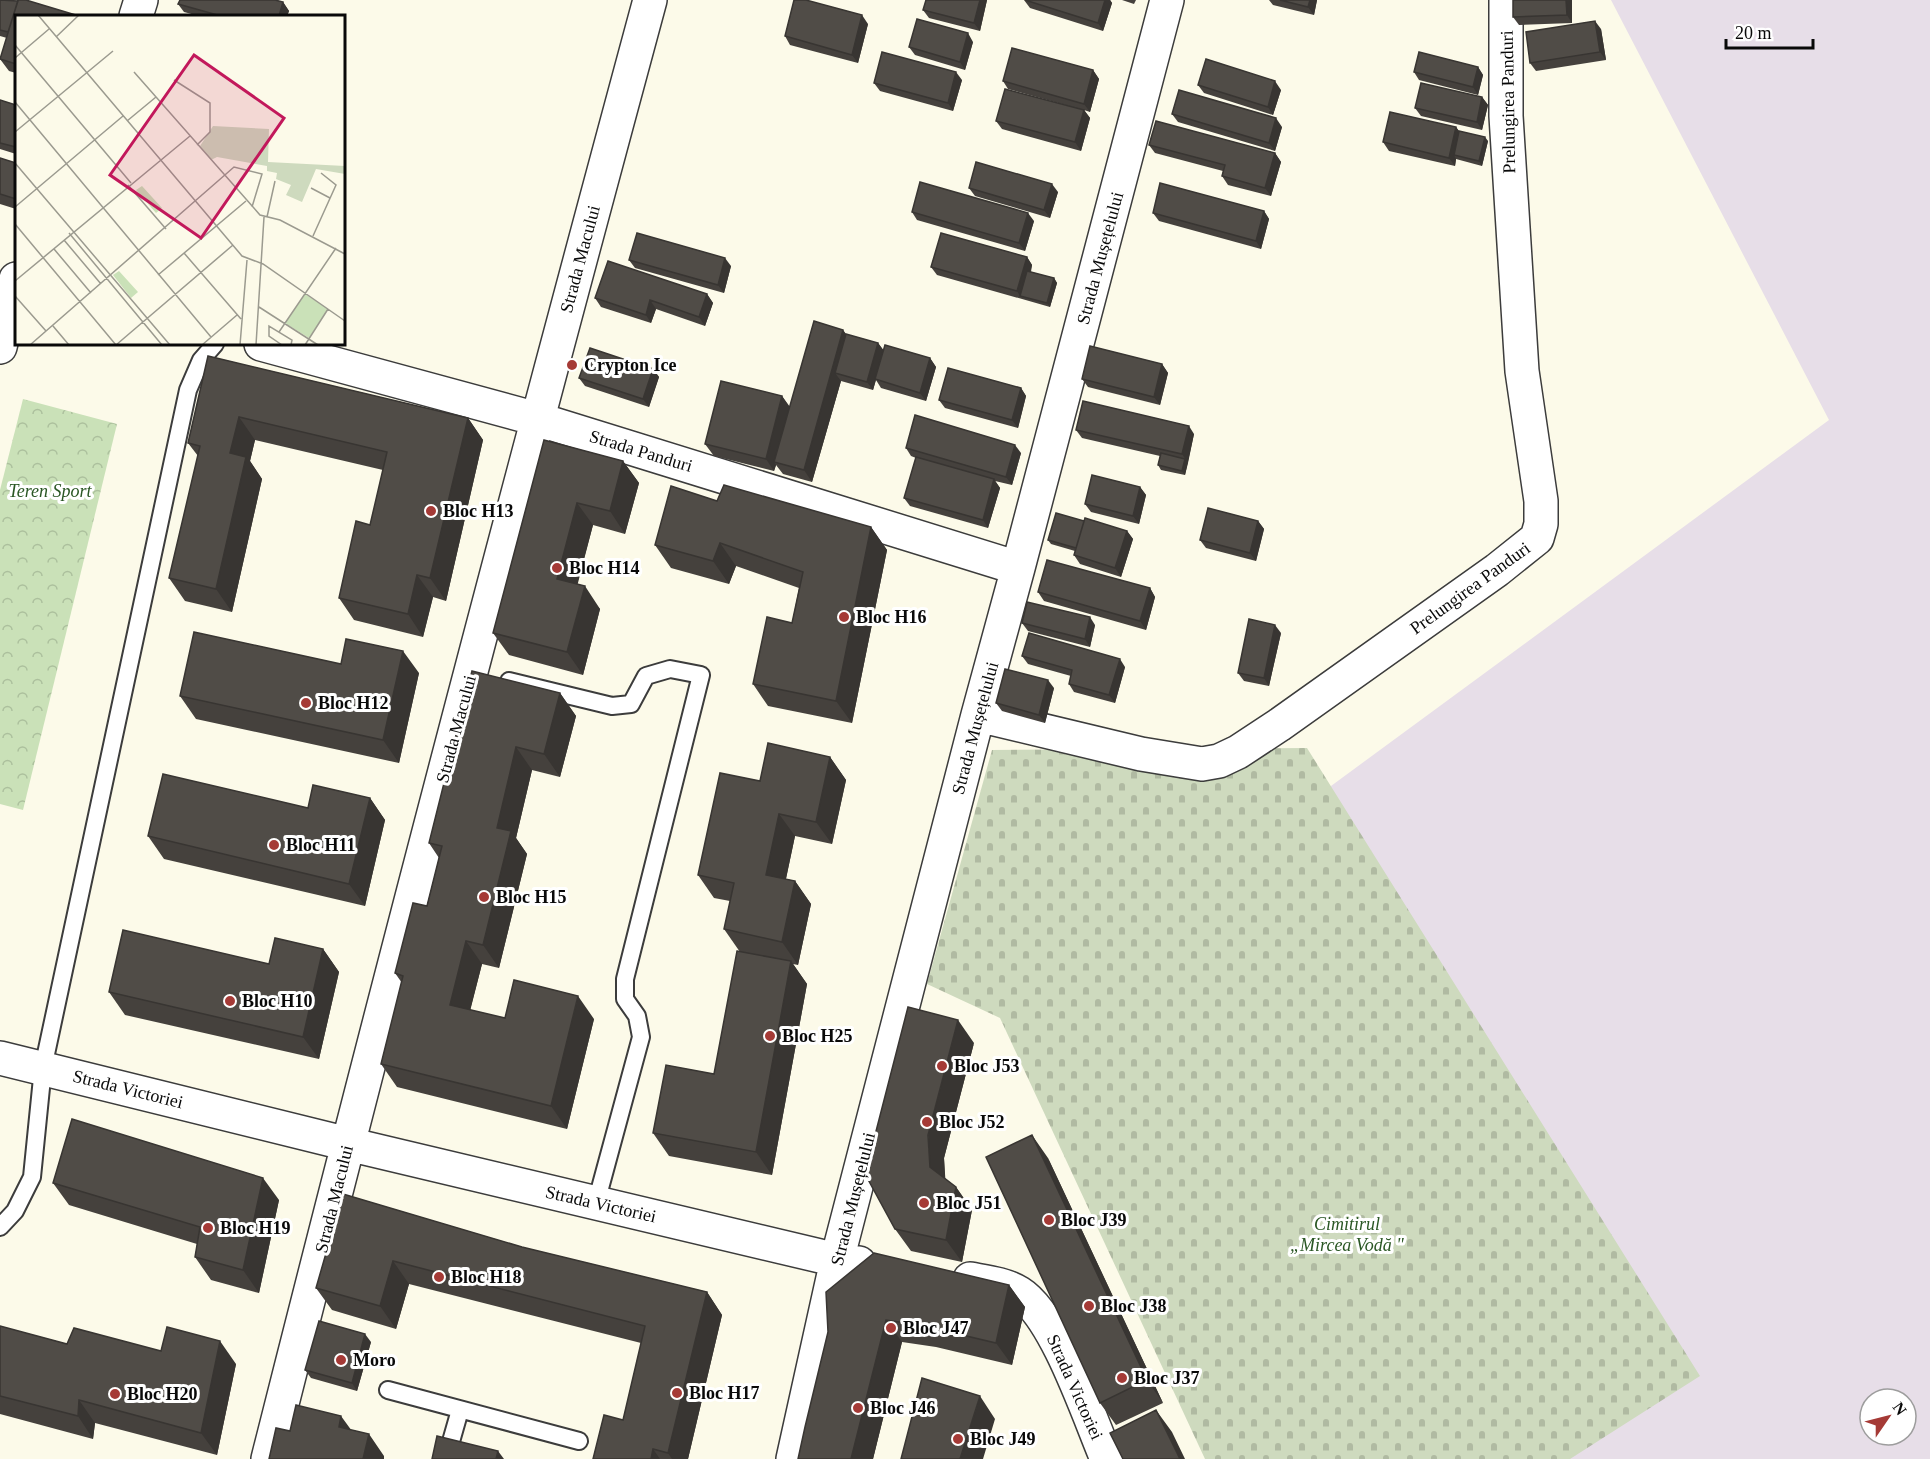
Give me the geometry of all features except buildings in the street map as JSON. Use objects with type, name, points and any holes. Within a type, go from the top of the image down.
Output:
[{"type":"street","points":[[136,15],[141,0]]},
{"type":"street","name":"Strada Macului","points":[[268,1459],[348,1144],[482,674],[537,419],[650,0]]},
{"type":"street","name":"Strada Mușețelului","points":[[793,1459],[837,1260],[1167,0]]},
{"type":"street","name":"Prelungirea Panduri","points":[[978,715],[1141,754],[1202,764],[1220,761],[1279,725],[1497,570],[1537,538],[1541,524],[1541,501],[1522,371],[1506,116],[1506,0]]},
{"type":"street","points":[[0,272],[15,278]]},
{"type":"street","points":[[0,346],[15,282]]},
{"type":"street","name":"Strada Panduri","points":[[265,345],[537,419],[1018,568]]},
{"type":"street","name":"Strada Victoriei","points":[[0,1058],[348,1144],[837,1260],[884,1266]]},
{"type":"street","name":"Strada Victoriei","points":[[942,1274],[996,1283],[1019,1293],[1040,1313],[1056,1338],[1107,1459]]},
{"type":"lane","points":[[0,1227],[15,1211],[32,1177],[43,1068],[188,390],[201,360],[214,345]]},
{"type":"lane","points":[[482,674],[612,706],[631,704],[646,676],[670,669],[701,675],[625,979],[626,999],[637,1016],[640,1036],[596,1203]]},
{"type":"lane","points":[[388,1390],[579,1441]]},
{"type":"lane","points":[[446,1459],[460,1410]]},
{"type":"shaded area","points":[[1611,0],[1930,0],[1930,1459],[1263,1459],[1282,822],[1829,420]]},
{"type":"green space","name":"Teren Sport","points":[[23,399],[117,424],[23,810],[0,804],[0,490]]},
{"type":"green space","name":"Cimitirul „Mircea Vodă \"","points":[[1307,748],[1700,1376],[1570,1459],[1205,1459],[1000,1018],[927,984],[992,750]]},
{"type":"place","name":"Crypton Ice","points":[[572,365]]},
{"type":"place","name":"Bloc H13","points":[[431,511]]},
{"type":"place","name":"Bloc H14","points":[[557,568]]},
{"type":"place","name":"Bloc H16","points":[[844,617]]},
{"type":"place","name":"Bloc H12","points":[[306,703]]},
{"type":"place","name":"Bloc H11","points":[[274,845]]},
{"type":"place","name":"Bloc H15","points":[[484,897]]},
{"type":"place","name":"Bloc H10","points":[[230,1001]]},
{"type":"place","name":"Bloc H25","points":[[770,1036]]},
{"type":"place","name":"Bloc J53","points":[[942,1066]]},
{"type":"place","name":"Bloc J52","points":[[927,1122]]},
{"type":"place","name":"Bloc J51","points":[[924,1203]]},
{"type":"place","name":"Bloc J39","points":[[1049,1220]]},
{"type":"place","name":"Bloc H19","points":[[208,1228]]},
{"type":"place","name":"Bloc H18","points":[[439,1277]]},
{"type":"place","name":"Bloc J38","points":[[1089,1306]]},
{"type":"place","name":"Bloc J47","points":[[891,1328]]},
{"type":"place","name":"Moro","points":[[341,1360]]},
{"type":"place","name":"Bloc J37","points":[[1122,1378]]},
{"type":"place","name":"Bloc H17","points":[[677,1393]]},
{"type":"place","name":"Bloc H20","points":[[115,1394]]},
{"type":"place","name":"Bloc J46","points":[[858,1408]]},
{"type":"place","name":"Bloc J49","points":[[958,1439]]}]
